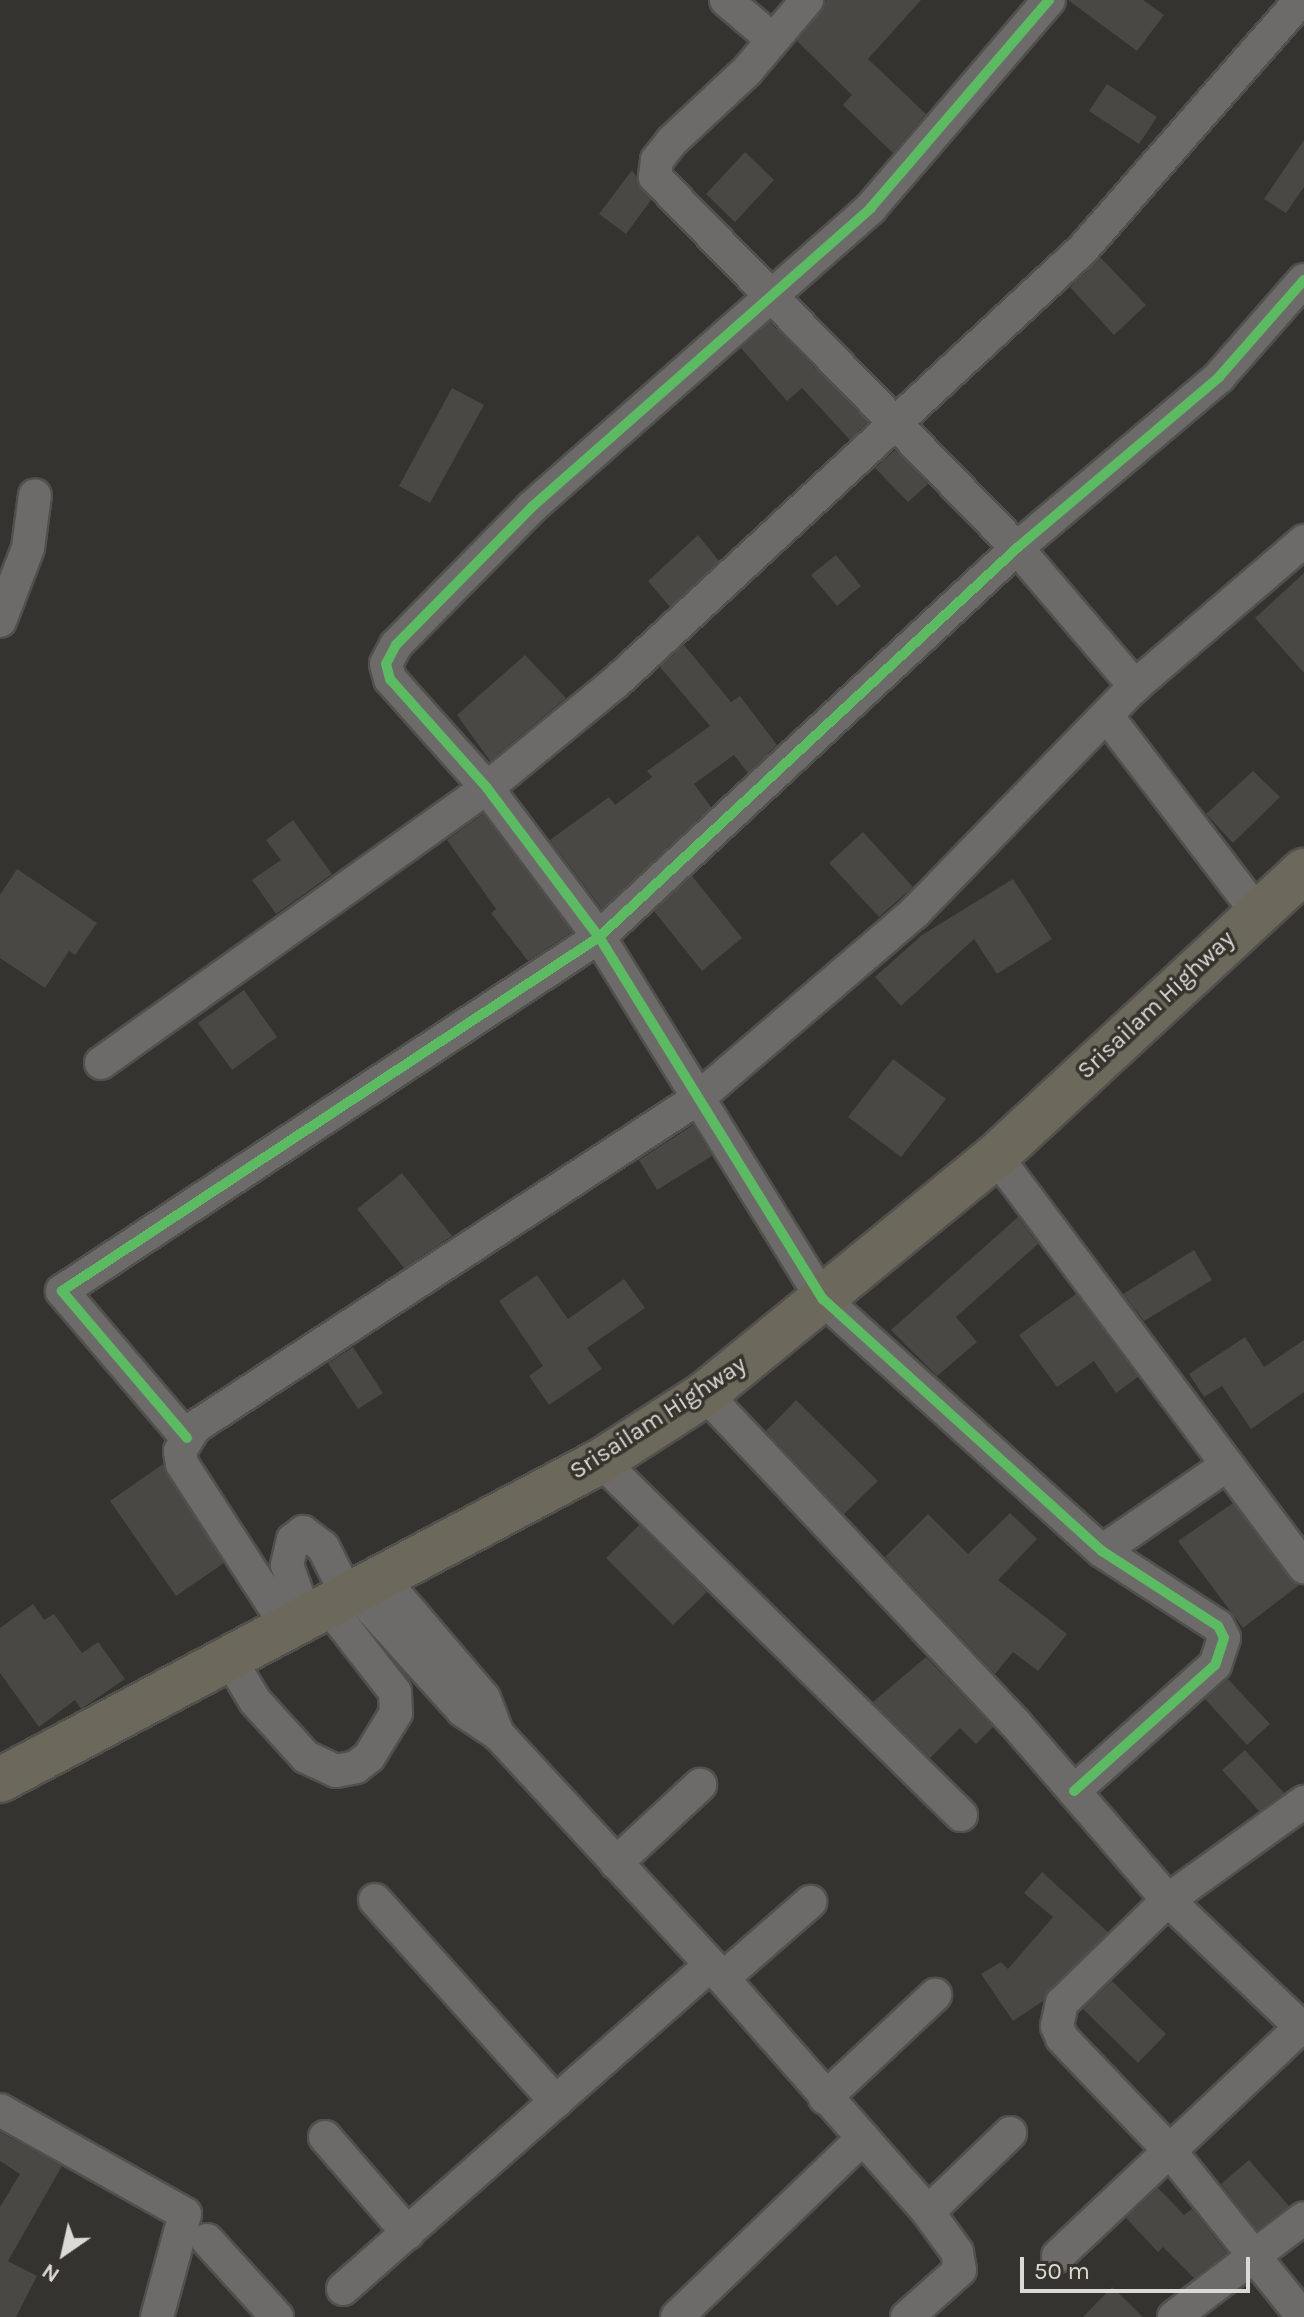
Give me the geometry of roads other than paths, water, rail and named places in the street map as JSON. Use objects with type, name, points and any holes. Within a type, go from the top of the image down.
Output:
[{"type":"highway","name":"Srisailam Highway","points":[[0,1780],[601,1461],[705,1394],[996,1156],[1304,871]]},
{"type":"street","points":[[726,0],[772,39]]},
{"type":"street","points":[[807,0],[747,71],[672,141],[654,169],[655,177],[772,293],[892,423],[1017,548],[1135,686]]},
{"type":"street","points":[[1049,0],[871,208],[532,507],[390,655],[386,664],[390,679],[487,788],[599,937],[823,1299],[1102,1551],[1203,1613],[1224,1638],[1215,1665],[1205,1676],[1074,1791]]},
{"type":"street","points":[[101,1063],[487,788],[615,683],[1082,250],[1301,0]]},
{"type":"street","points":[[187,1438],[62,1291],[599,937],[1017,548],[1219,377],[1304,280]]},
{"type":"street","points":[[0,621],[28,548],[35,495]]},
{"type":"street","points":[[927,2311],[960,2270],[960,2261],[928,2212],[717,1972],[498,1734],[463,1711],[334,1602],[182,1464],[187,1438],[195,1427],[697,1099],[915,912],[1135,686],[1304,541]]},
{"type":"street","points":[[1107,716],[1257,912]]},
{"type":"street","points":[[996,1156],[1304,1567]]},
{"type":"street","points":[[705,1394],[1074,1791],[1168,1900],[1303,2027],[1058,2256]]},
{"type":"street","points":[[601,1461],[961,1815]]},
{"type":"street","points":[[1102,1551],[1227,1465]]},
{"type":"street","points":[[230,1659],[255,1701],[306,1757],[336,1771],[356,1767],[369,1757],[396,1713],[395,1692],[334,1602]]},
{"type":"street","points":[[616,1863],[700,1785]]},
{"type":"street","points":[[1303,2317],[1254,2260],[1169,2150],[1062,2038],[1057,2026],[1062,2003],[1168,1900],[1304,1802]]},
{"type":"street","points":[[375,1900],[556,2102]]},
{"type":"street","points":[[343,2289],[556,2102],[717,1972],[810,1902]]},
{"type":"street","points":[[825,2098],[935,1995]]},
{"type":"street","points":[[0,2110],[185,2214],[157,2317]]},
{"type":"street","points":[[928,2212],[1010,2133]]},
{"type":"street","points":[[325,2137],[408,2233]]},
{"type":"street","points":[[677,2317],[863,2138]]},
{"type":"street","points":[[1174,2317],[1254,2260],[1304,2218]]},
{"type":"street","points":[[207,2240],[277,2317]]}]
